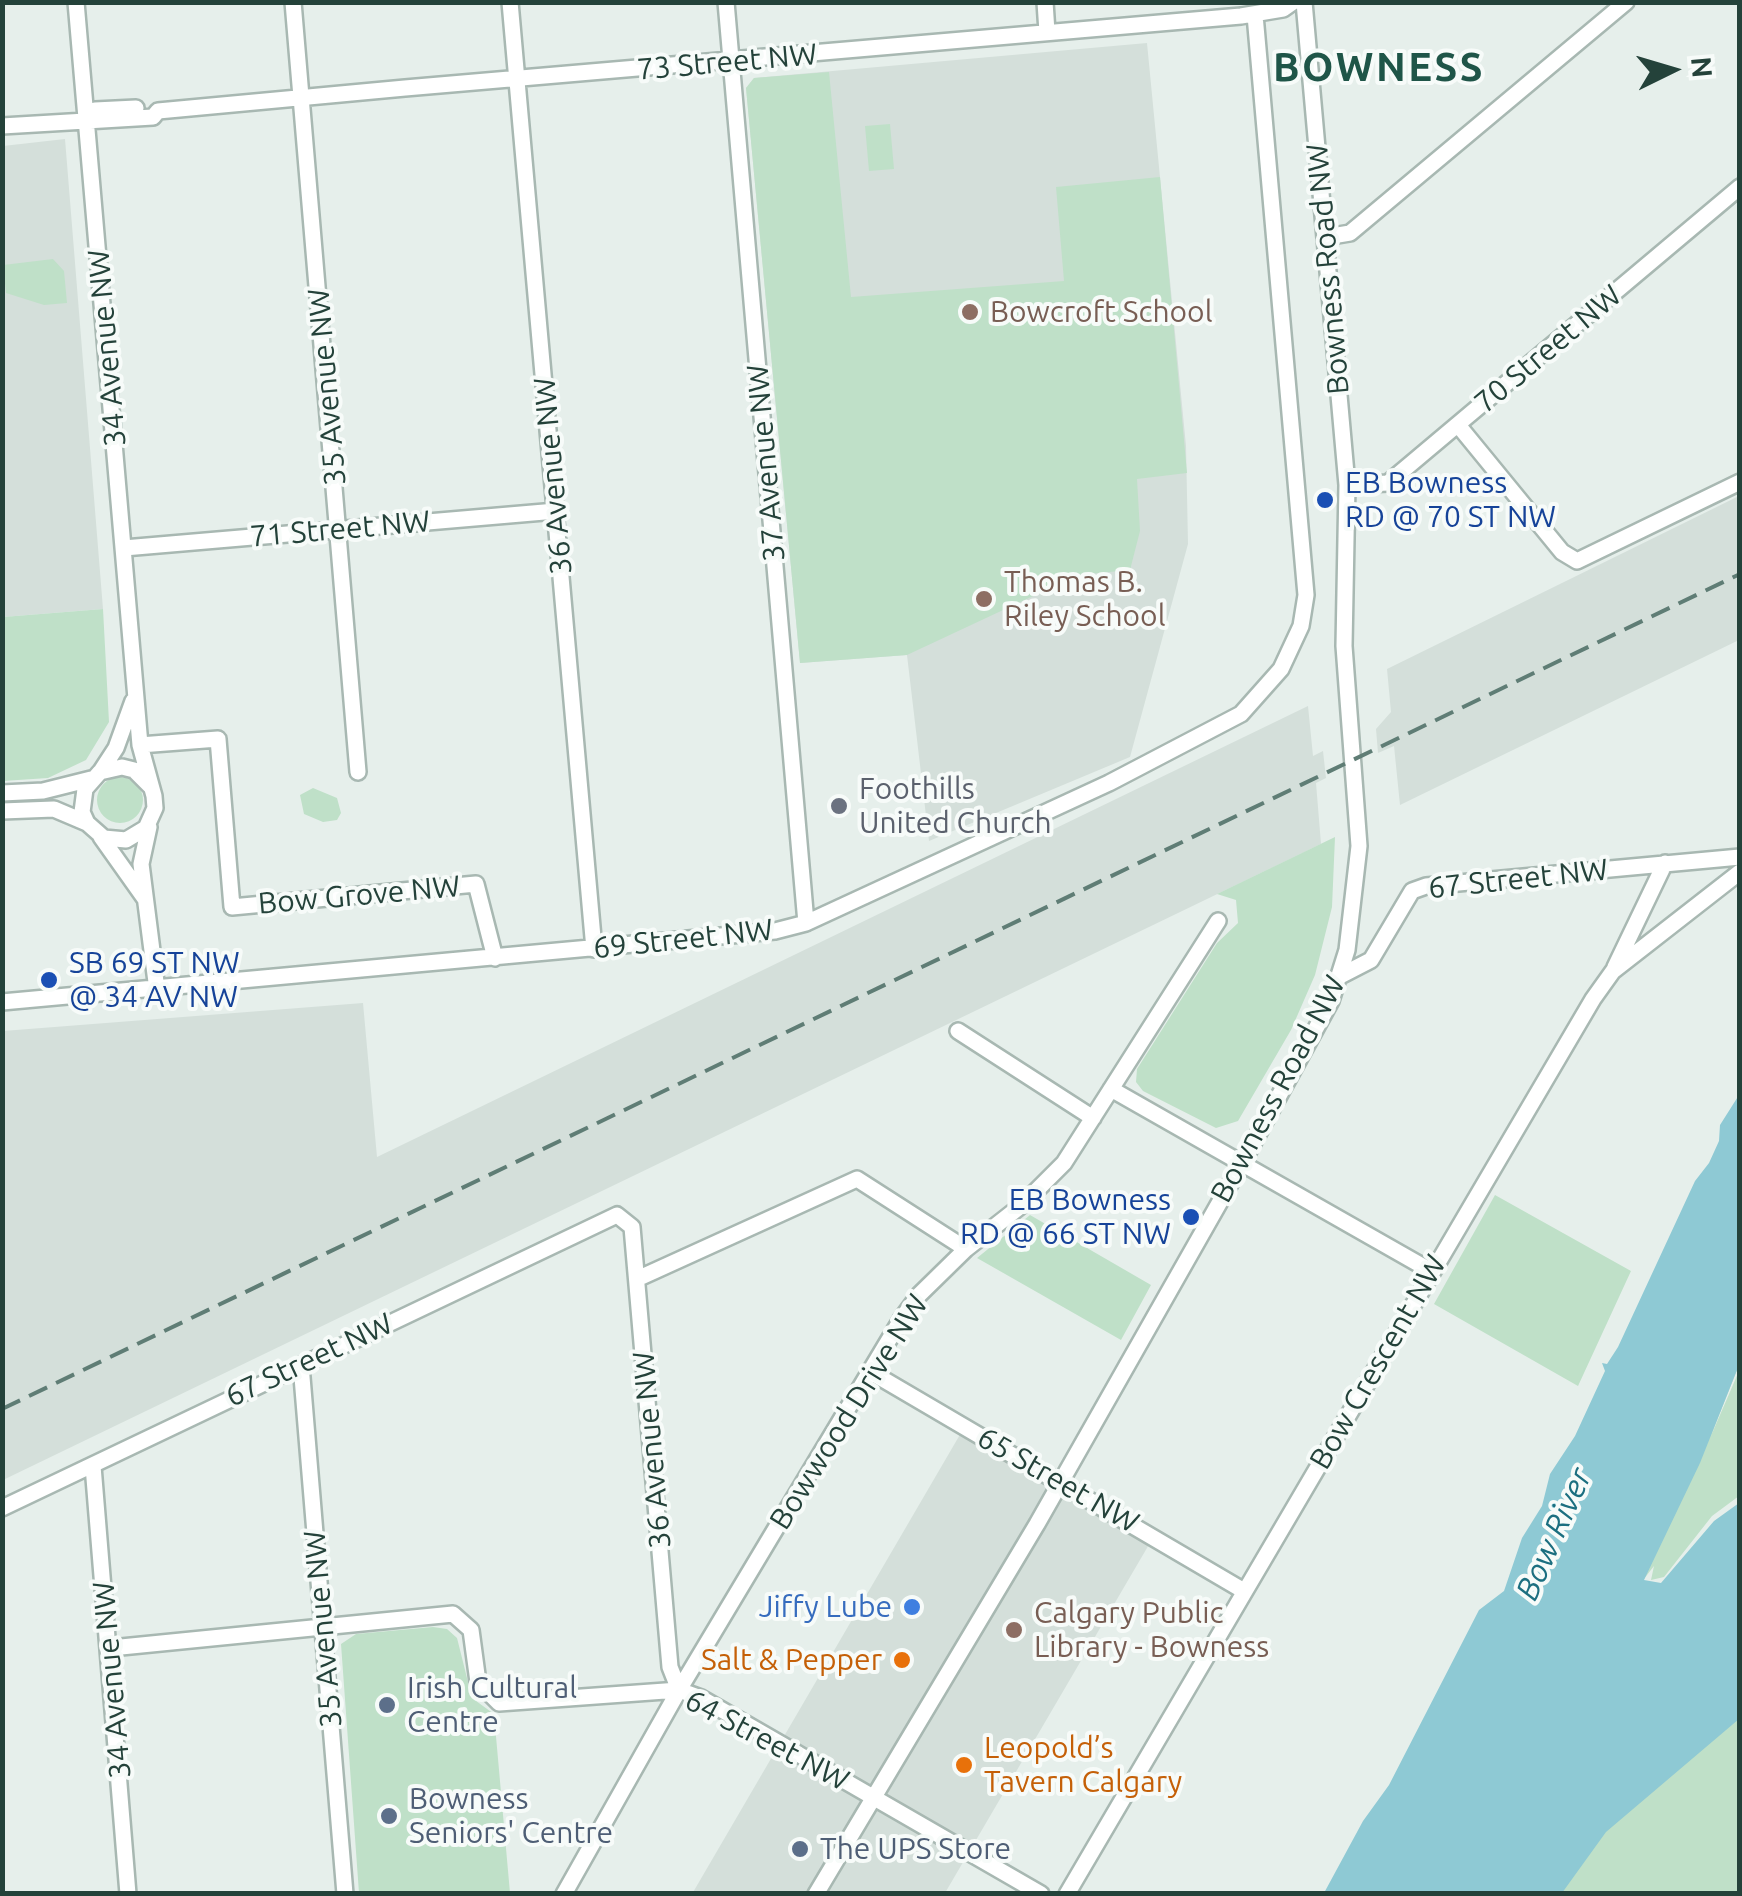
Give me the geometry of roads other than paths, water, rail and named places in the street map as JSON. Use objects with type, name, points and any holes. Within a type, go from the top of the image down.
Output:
[{"type":"street","name":"34 Avenue NW","points":[[76,2],[140,745],[150,786]]},
{"type":"street","name":"35 Avenue NW","points":[[294,2],[358,772]]},
{"type":"street","name":"36 Avenue NW","points":[[510,2],[594,949]]},
{"type":"street","name":"37 Avenue NW","points":[[726,2],[806,923]]},
{"type":"street","points":[[1044,2],[1047,32]]},
{"type":"street","name":"73 Street NW","points":[[2,126],[153,117],[158,111],[302,97],[1254,15],[1294,2]]},
{"type":"street","name":"Bowness Road NW","points":[[816,1894],[1061,1482],[1331,1001],[1340,976],[1352,924],[1359,846],[1344,646],[1347,485],[1304,2]]},
{"type":"street","points":[[1326,237],[1350,233],[1626,2]]},
{"type":"street","name":"Bowness Road NW","points":[[1254,15],[1306,580],[1301,626],[1288,656]]},
{"type":"street","name":"70 Street NW","points":[[1347,485],[1388,483],[1740,186]]},
{"type":"street","points":[[1458,426],[1562,552],[1577,560],[1740,482]]},
{"type":"street","name":"71 Street NW","points":[[124,548],[556,510]]},
{"type":"street","name":"69 Street NW","points":[[2,1002],[594,949],[775,931],[806,923],[1109,783],[1228,722],[1263,694],[1288,656]]},
{"type":"street","name":"34 Avenue NW","points":[[96,776],[116,748],[136,693]]},
{"type":"street","name":"Bow Grove NW","points":[[140,745],[218,739],[232,907],[476,884],[495,958]]},
{"type":"street","points":[[2,794],[43,791],[122,767],[134,770],[150,786],[154,796],[152,819],[141,849],[157,990]]},
{"type":"street","points":[[96,776],[82,800],[90,827],[144,899]]},
{"type":"street","points":[[2,811],[54,809],[104,838],[126,840],[137,836],[152,819]]},
{"type":"street","name":"67 Street NW","points":[[1340,976],[1371,960],[1412,891],[1426,886],[1740,857]]},
{"type":"street","points":[[1614,971],[1665,864]]},
{"type":"street","name":"Bow Crescent NW","points":[[1068,1894],[1431,1271],[1614,971],[1740,872]]},
{"type":"street","name":"Bowwood Drive NW","points":[[564,1894],[679,1690],[918,1294],[966,1248],[1022,1205],[1064,1163],[1218,920]]},
{"type":"street","points":[[958,1032],[1092,1118]]},
{"type":"street","points":[[1111,1090],[1431,1271]]},
{"type":"street","points":[[638,1279],[857,1179],[966,1248]]},
{"type":"street","name":"36 Avenue NW","points":[[617,1215],[632,1227],[670,1667],[679,1690]]},
{"type":"street","name":"67 Street NW","points":[[2,1508],[617,1215]]},
{"type":"street","name":"35 Avenue NW","points":[[301,1364],[346,1894]]},
{"type":"street","name":"65 Street NW","points":[[869,1371],[1244,1591]]},
{"type":"street","name":"34 Avenue NW","points":[[93,1466],[111,1648],[128,1894]]},
{"type":"street","name":"64 Street NW","points":[[111,1648],[323,1627],[338,1622],[446,1613],[458,1616],[471,1630],[478,1682],[500,1703],[679,1690],[701,1698],[1041,1894]]},
{"type":"water","name":"Bow River","points":[[1739,1095],[1739,1365],[1700,1463],[1644,1580],[1661,1583],[1714,1521],[1739,1503],[1739,1719],[1606,1832],[1562,1893],[1324,1893],[1363,1821],[1389,1785],[1479,1610],[1504,1591],[1522,1538],[1542,1506],[1550,1474],[1575,1436],[1605,1371],[1602,1363],[1607,1364],[1618,1347],[1695,1181],[1709,1163],[1719,1141],[1720,1125]]},
{"type":"railway","points":[[2,1409],[1740,574]]},
{"type":"place","name":"Bowcroft School","points":[[970,312]]},
{"type":"place","name":"EB Bowness RD @ 70 ST NW","points":[[1325,500]]},
{"type":"place","name":"Thomas B. Riley School","points":[[984,599]]},
{"type":"place","name":"Foothills United Church","points":[[839,806]]},
{"type":"place","name":"SB 69 ST NW @ 34 AV NW","points":[[49,980]]},
{"type":"place","name":"EB Bowness RD @ 66 ST NW","points":[[1191,1217]]},
{"type":"place","name":"Jiffy Lube","points":[[912,1607]]},
{"type":"place","name":"Calgary Public Library - Bowness","points":[[1014,1630]]},
{"type":"place","name":"Salt & Pepper","points":[[902,1660]]},
{"type":"place","name":"Irish Cultural Centre","points":[[387,1705]]},
{"type":"place","name":"Leopold’s Tavern Calgary","points":[[964,1765]]},
{"type":"place","name":"Bowness Seniors' Centre","points":[[389,1816]]},
{"type":"place","name":"The UPS Store","points":[[800,1849]]},
{"type":"district","name":"BOWNESS","points":[[1379,68]]}]
